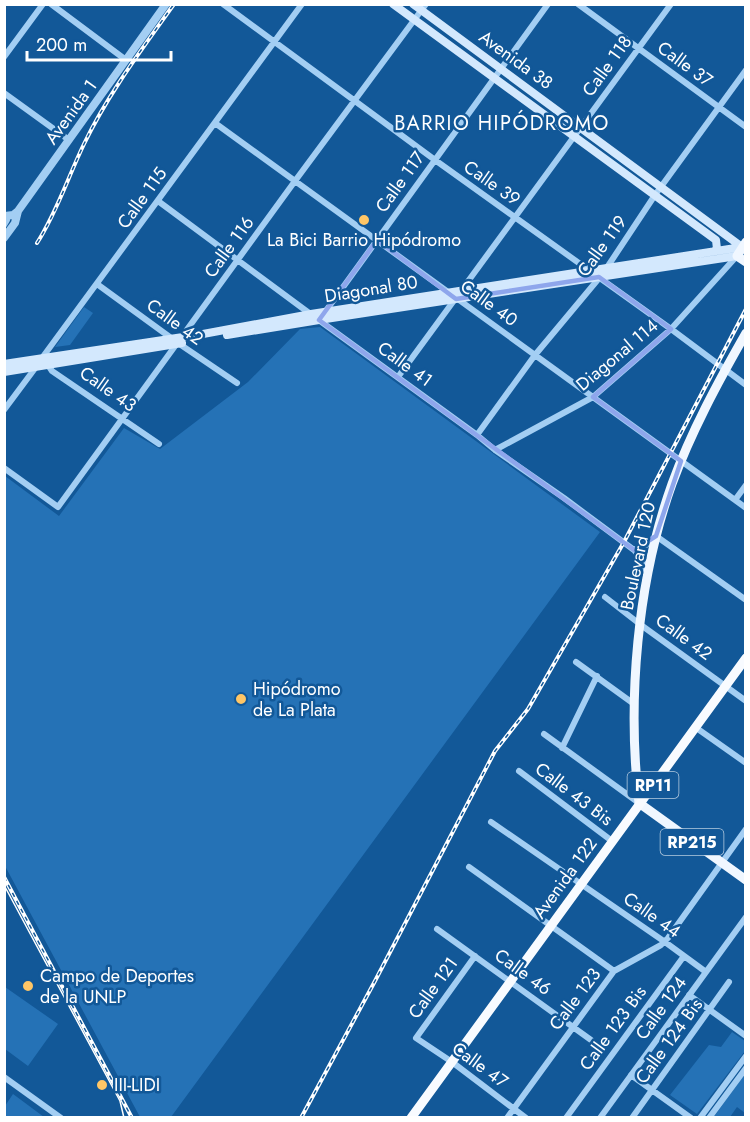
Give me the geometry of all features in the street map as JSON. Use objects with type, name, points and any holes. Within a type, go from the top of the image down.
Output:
[{"type":"highway","name":"Avenida 122","points":[[411,1118],[746,658]]},
{"type":"main road","name":"Avenida 38","points":[[393,4],[716,240],[717,249],[714,251]]},
{"type":"main road","name":"Avenida 38","points":[[413,4],[423,8],[501,69],[744,246]]},
{"type":"main road","name":"Diagonal 80","points":[[4,364],[45,361],[177,340],[744,246]]},
{"type":"main road","points":[[744,246],[737,256],[746,262]]},
{"type":"main road","name":"Diagonal 80","points":[[456,294],[599,277],[737,256]]},
{"type":"main road","name":"Diagonal 80","points":[[177,340],[311,314],[322,316]]},
{"type":"main road","name":"Boulevard 120","points":[[639,803],[634,704],[640,625],[656,536],[668,495],[696,426],[746,333]]},
{"type":"main road","name":"Diagonal 80","points":[[4,372],[36,367],[45,361]]},
{"type":"main road","name":"RP215","points":[[639,803],[746,880]]},
{"type":"street","points":[[4,57],[43,4]]},
{"type":"street","points":[[51,4],[126,60]]},
{"type":"street","name":"Avenida 1","points":[[4,238],[15,223],[18,211],[166,4]]},
{"type":"street","name":"Calle 39","points":[[223,4],[746,385]]},
{"type":"street","name":"Calle 115","points":[[45,361],[97,284],[302,4]]},
{"type":"street","name":"Calle 117","points":[[322,316],[548,4]]},
{"type":"street","name":"Calle 37","points":[[578,4],[746,127]]},
{"type":"street","name":"Calle 118","points":[[398,377],[456,294],[671,4]]},
{"type":"street","name":"Calle 116","points":[[4,468],[58,507],[177,340],[423,8]]},
{"type":"street","name":"Calle 119","points":[[477,435],[535,355],[606,269],[655,195],[746,70]]},
{"type":"street","points":[[4,93],[69,140]]},
{"type":"street","name":"Calle 40","points":[[215,123],[456,294],[535,355],[746,508]]},
{"type":"street","points":[[158,201],[311,314]]},
{"type":"street","points":[[4,225],[7,220],[5,215],[12,215],[18,211]]},
{"type":"street","name":"Diagonal 114","points":[[495,450],[593,397],[671,329],[737,256]]},
{"type":"street","name":"Calle 42","points":[[97,284],[237,383]]},
{"type":"street","name":"Calle 41","points":[[322,316],[495,450],[634,550],[644,563],[648,575]]},
{"type":"street","name":"Calle 43","points":[[45,361],[52,371],[159,444]]},
{"type":"street","points":[[4,410],[36,367]]},
{"type":"street","points":[[735,500],[746,485]]},
{"type":"street","points":[[634,550],[646,545],[656,536],[746,600]]},
{"type":"street","name":"Calle 42","points":[[605,597],[746,701]]},
{"type":"street","points":[[576,662],[634,704]]},
{"type":"street","points":[[562,748],[597,676]]},
{"type":"street","points":[[695,727],[746,763]]},
{"type":"street","points":[[544,734],[639,803]]},
{"type":"street","name":"Calle 43 Bis","points":[[519,771],[612,841]]},
{"type":"street","name":"Calle 44","points":[[491,822],[705,972]]},
{"type":"street","name":"Calle 123","points":[[507,1118],[614,971],[664,942],[746,829]]},
{"type":"street","points":[[469,867],[614,971]]},
{"type":"street","name":"Calle 124","points":[[600,1118],[746,917]]},
{"type":"street","name":"Calle 46","points":[[437,929],[591,1040]]},
{"type":"street","name":"Calle 121","points":[[416,1038],[475,956]]},
{"type":"street","name":"Calle 123 Bis","points":[[566,1118],[684,956]]},
{"type":"street","name":"Calle 124 Bis","points":[[632,1118],[729,982]]},
{"type":"street","points":[[689,996],[746,1036]]},
{"type":"street","name":"Calle 47","points":[[416,1038],[526,1118]]},
{"type":"street","points":[[700,1118],[746,1056]]},
{"type":"street","points":[[709,1118],[746,1068]]},
{"type":"street","points":[[631,1075],[691,1118]]},
{"type":"street","points":[[4,1077],[61,1118]]},
{"type":"highlighted area","points":[[377,240],[456,299],[599,277],[671,329],[593,397],[681,461],[656,536],[634,550],[319,320]]},
{"type":"shaded area","points":[[84,307],[93,313],[70,345],[55,347]]},
{"type":"shaded area","name":"Hipódromo de La Plata","points":[[320,327],[600,532],[171,1117],[140,1117],[5,866],[5,476],[59,516],[124,428],[160,449],[248,382],[300,329]]},
{"type":"shaded area","points":[[5,987],[58,1024],[28,1066],[5,1049]]},
{"type":"shaded area","points":[[732,1032],[745,1041],[745,1051],[697,1114],[670,1095],[709,1045],[721,1047]]},
{"type":"shaded area","points":[[745,1074],[745,1113],[737,1107],[730,1117],[713,1118]]},
{"type":"shaded area","points":[[13,1094],[44,1117],[5,1117],[5,1106]]},
{"type":"tram line","points":[[4,885],[120,1101],[124,1118]]},
{"type":"railway","points":[[37,243],[51,219],[84,144],[104,107],[174,4]]},
{"type":"railway","points":[[301,1118],[495,751],[528,709],[624,542],[746,309]]},
{"type":"railway","points":[[4,877],[132,1118]]},
{"type":"place","name":"La Bici Barrio Hipódromo","points":[[364,220]]},
{"type":"place","name":"Hipódromo de La Plata","points":[[241,699]]},
{"type":"place","name":"Campo de Deportes de la UNLP","points":[[28,986]]},
{"type":"place","name":"III-LIDI","points":[[102,1085]]},
{"type":"district","name":"BARRIO HIPÓDROMO","points":[[502,123]]}]
